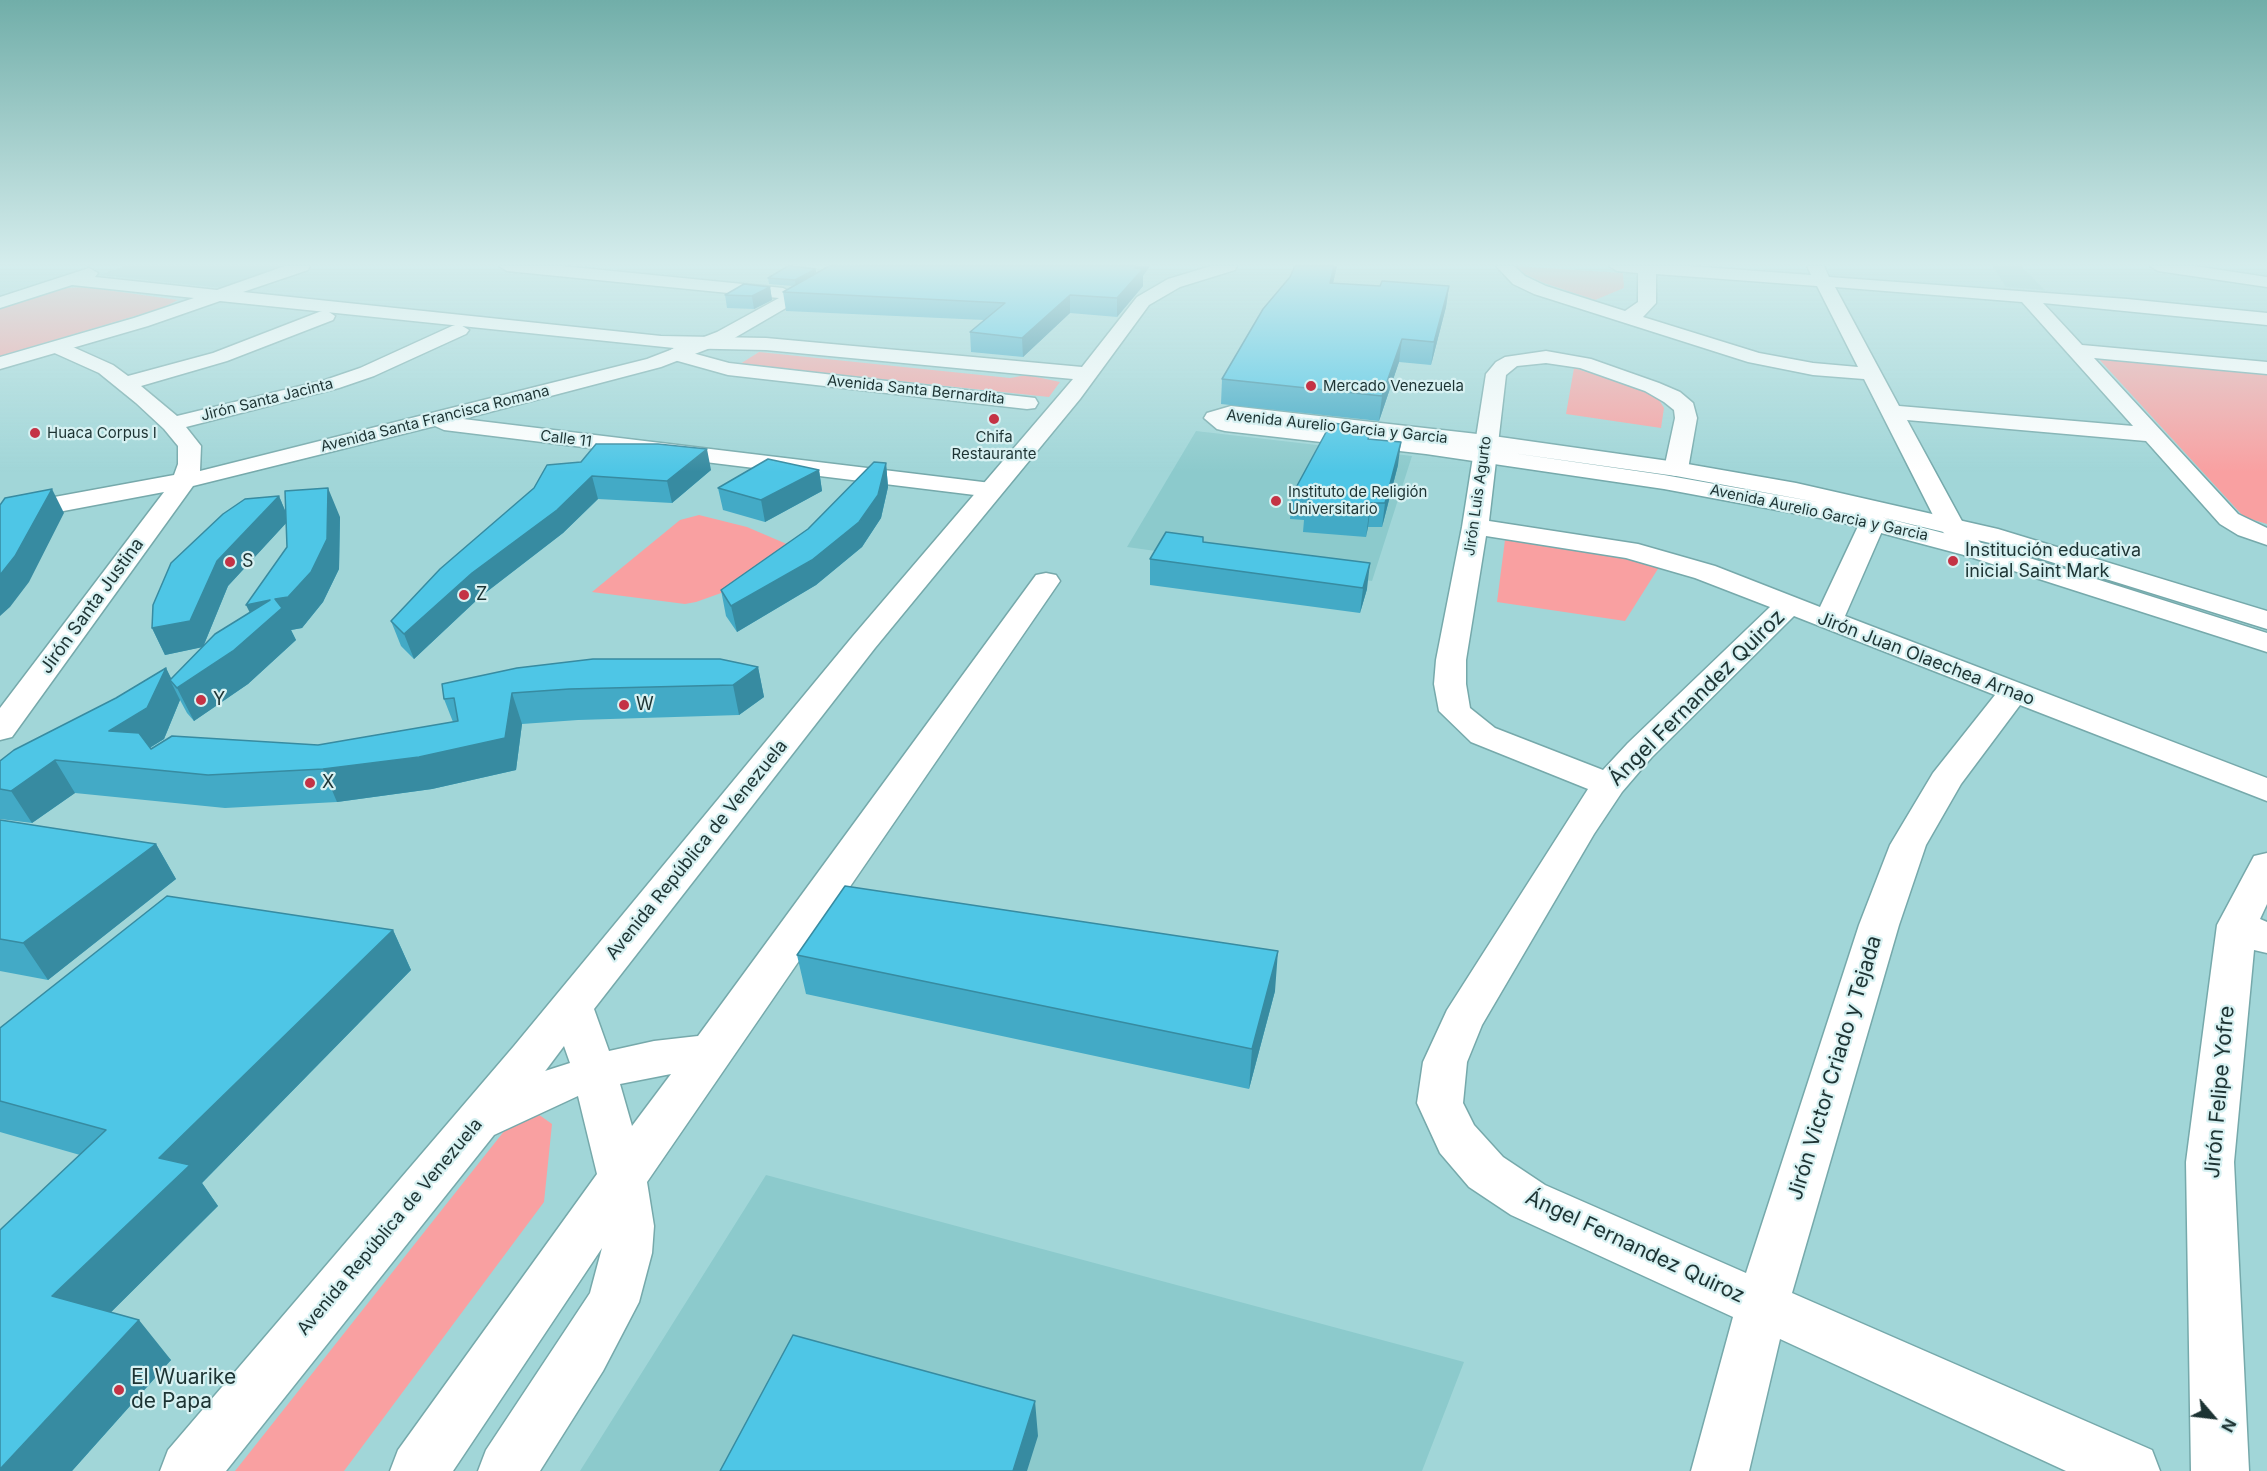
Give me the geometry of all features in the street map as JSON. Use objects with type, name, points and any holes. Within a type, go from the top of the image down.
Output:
[{"type":"street","points":[[0,363],[97,335]]},
{"type":"street","points":[[127,383],[220,357],[278,335]]},
{"type":"street","name":"Jirón Santa Jacinta","points":[[172,424],[332,384],[367,372],[449,335]]},
{"type":"street","name":"Avenida Santa Bernardita","points":[[500,335],[678,355],[728,369],[1027,403]]},
{"type":"street","name":"Avenida Santa Bernardita","points":[[594,335],[661,342],[766,344],[1086,374]]},
{"type":"street","name":"Avenida Santa Francisca Romana","points":[[0,515],[184,482],[678,355],[724,335]]},
{"type":"street","name":"Avenida República de Venezuela","points":[[189,1471],[572,1006],[869,637],[1117,335]]},
{"type":"street","points":[[1681,335],[1755,358],[1813,369],[1872,374]]},
{"type":"street","points":[[1851,335],[1951,525],[1963,541],[1973,549]]},
{"type":"street","points":[[2062,335],[2229,519],[2247,530],[2267,537]]},
{"type":"street","points":[[57,347],[80,355],[127,383],[172,424],[189,446],[190,465],[184,482]]},
{"type":"street","points":[[2076,350],[2267,369]]},
{"type":"street","name":"Jirón Luis Agurto","points":[[1609,785],[1483,735],[1455,711],[1450,684],[1452,660],[1475,527],[1493,384],[1503,366],[1527,358],[1566,359],[1584,363],[1652,387],[1672,397],[1685,408],[1686,418],[1676,469]]},
{"type":"street","points":[[1892,412],[2152,435]]},
{"type":"street","name":"Avenida Aurelio Garcia y Garcia","points":[[2267,620],[2062,555],[1951,525],[1796,490],[1676,469],[1485,448],[1225,424],[1215,418],[1232,413],[1485,448],[1873,522],[1973,549],[2267,643]]},
{"type":"street","name":"Calle 11","points":[[428,421],[991,490]]},
{"type":"street","name":"Jirón Santa Justina","points":[[0,730],[184,482]]},
{"type":"street","points":[[1828,621],[1873,522]]},
{"type":"street","name":"Jirón Juan Olaechea Arnao","points":[[1475,527],[1629,550],[1705,572],[2267,790]]},
{"type":"street","points":[[419,1471],[622,1178],[1046,581]]},
{"type":"street","name":"Ángel Fernandez Quiroz","points":[[1789,605],[1640,750],[1609,785],[1577,832],[1462,1022],[1444,1062],[1440,1103],[1458,1139],[1486,1172],[1528,1200],[2131,1471]]},
{"type":"street","name":"Jirón Victor Criado y Tejada","points":[[1720,1471],[1762,1306],[1879,925],[1908,845],[1945,781],[2013,693]]},
{"type":"street","name":"Jirón Felipe Yofre","points":[[2220,1471],[2210,1162],[2252,932],[2267,865]]},
{"type":"street","points":[[507,1471],[584,1352],[613,1302],[627,1253],[629,1226],[622,1178],[595,1072],[572,1006]]},
{"type":"street","points":[[474,1126],[554,1086],[595,1072],[654,1058],[712,1052]]},
{"type":"shaded area","points":[[0,335],[72,335],[0,356]]},
{"type":"shaded area","points":[[759,352],[1010,378],[1027,375],[1060,382],[1049,397],[740,364]]},
{"type":"shaded area","points":[[2097,357],[2267,370],[2267,524],[2244,517]]},
{"type":"shaded area","points":[[1574,368],[1636,387],[1658,398],[1664,408],[1661,428],[1566,414]]},
{"type":"shaded area","name":"Instituto de Religión Universitario","points":[[1196,431],[1412,456],[1372,581],[1127,547]]},
{"type":"shaded area","points":[[699,515],[747,527],[789,545],[724,592],[696,602],[685,604],[592,592],[680,520]]},
{"type":"shaded area","points":[[1505,540],[1661,564],[1625,621],[1497,602]]},
{"type":"shaded area","points":[[538,1114],[552,1124],[544,1202],[344,1471],[235,1471],[505,1130],[515,1121]]},
{"type":"shaded area","points":[[766,1175],[1464,1362],[1422,1471],[580,1471]]},
{"type":"building","points":[[993,335],[1026,335],[1022,338]]},
{"type":"building","points":[[1248,335],[1436,335],[1434,342],[1402,339],[1382,396],[1222,379]]},
{"type":"building","points":[[1331,423],[1372,427],[1368,439],[1401,442],[1385,503],[1371,503],[1369,513],[1306,507],[1310,496],[1292,495]]},
{"type":"building","points":[[596,444],[658,444],[707,449],[667,481],[592,476],[557,510],[472,573],[404,634],[391,621],[440,569],[534,488],[547,465],[581,462]]},
{"type":"building","points":[[768,459],[819,470],[761,500],[718,488]]},
{"type":"building","points":[[874,462],[886,463],[878,495],[859,522],[812,560],[731,606],[721,590],[808,529]]},
{"type":"building","points":[[328,488],[327,539],[311,572],[288,597],[275,599],[282,608],[233,651],[177,688],[170,680],[215,634],[270,600],[246,605],[287,547],[285,491]]},
{"type":"building","points":[[52,489],[15,556],[0,575],[0,505],[5,498]]},
{"type":"building","points":[[279,496],[217,561],[190,621],[152,628],[153,605],[171,563],[223,514],[245,499]]},
{"type":"building","points":[[1166,532],[1203,537],[1203,542],[1370,563],[1363,588],[1150,559]]},
{"type":"building","points":[[593,659],[720,659],[758,667],[733,685],[569,689],[512,693],[505,738],[419,757],[323,769],[208,775],[55,760],[11,791],[0,789],[0,761],[14,750],[116,698],[166,668],[147,708],[109,731],[139,733],[151,749],[172,736],[318,745],[458,721],[454,698],[444,699],[442,684],[517,668]]},
{"type":"building","points":[[0,820],[156,844],[23,943],[0,939]]},
{"type":"building","points":[[845,886],[1278,951],[1252,1049],[797,955]]},
{"type":"building","points":[[167,896],[393,930],[159,1158],[190,1165],[52,1296],[139,1320],[0,1469],[0,1230],[106,1130],[0,1101],[0,1028]]},
{"type":"building","points":[[793,1335],[1035,1401],[1013,1471],[720,1471]]},
{"type":"place","name":"Mercado Venezuela","points":[[1311,386]]},
{"type":"place","name":"Chifa Restaurante","points":[[994,419]]},
{"type":"place","name":"Huaca Corpus I","points":[[35,433]]},
{"type":"place","name":"Instituto de Religión Universitario","points":[[1276,501]]},
{"type":"place","name":"Institución educativa inicial Saint Mark","points":[[1953,561]]},
{"type":"place","name":"S","points":[[230,562]]},
{"type":"place","name":"Z","points":[[464,595]]},
{"type":"place","name":"Y","points":[[201,700]]},
{"type":"place","name":"W","points":[[624,705]]},
{"type":"place","name":"X","points":[[310,783]]},
{"type":"place","name":"El Wuarike de Papa","points":[[119,1390]]}]
